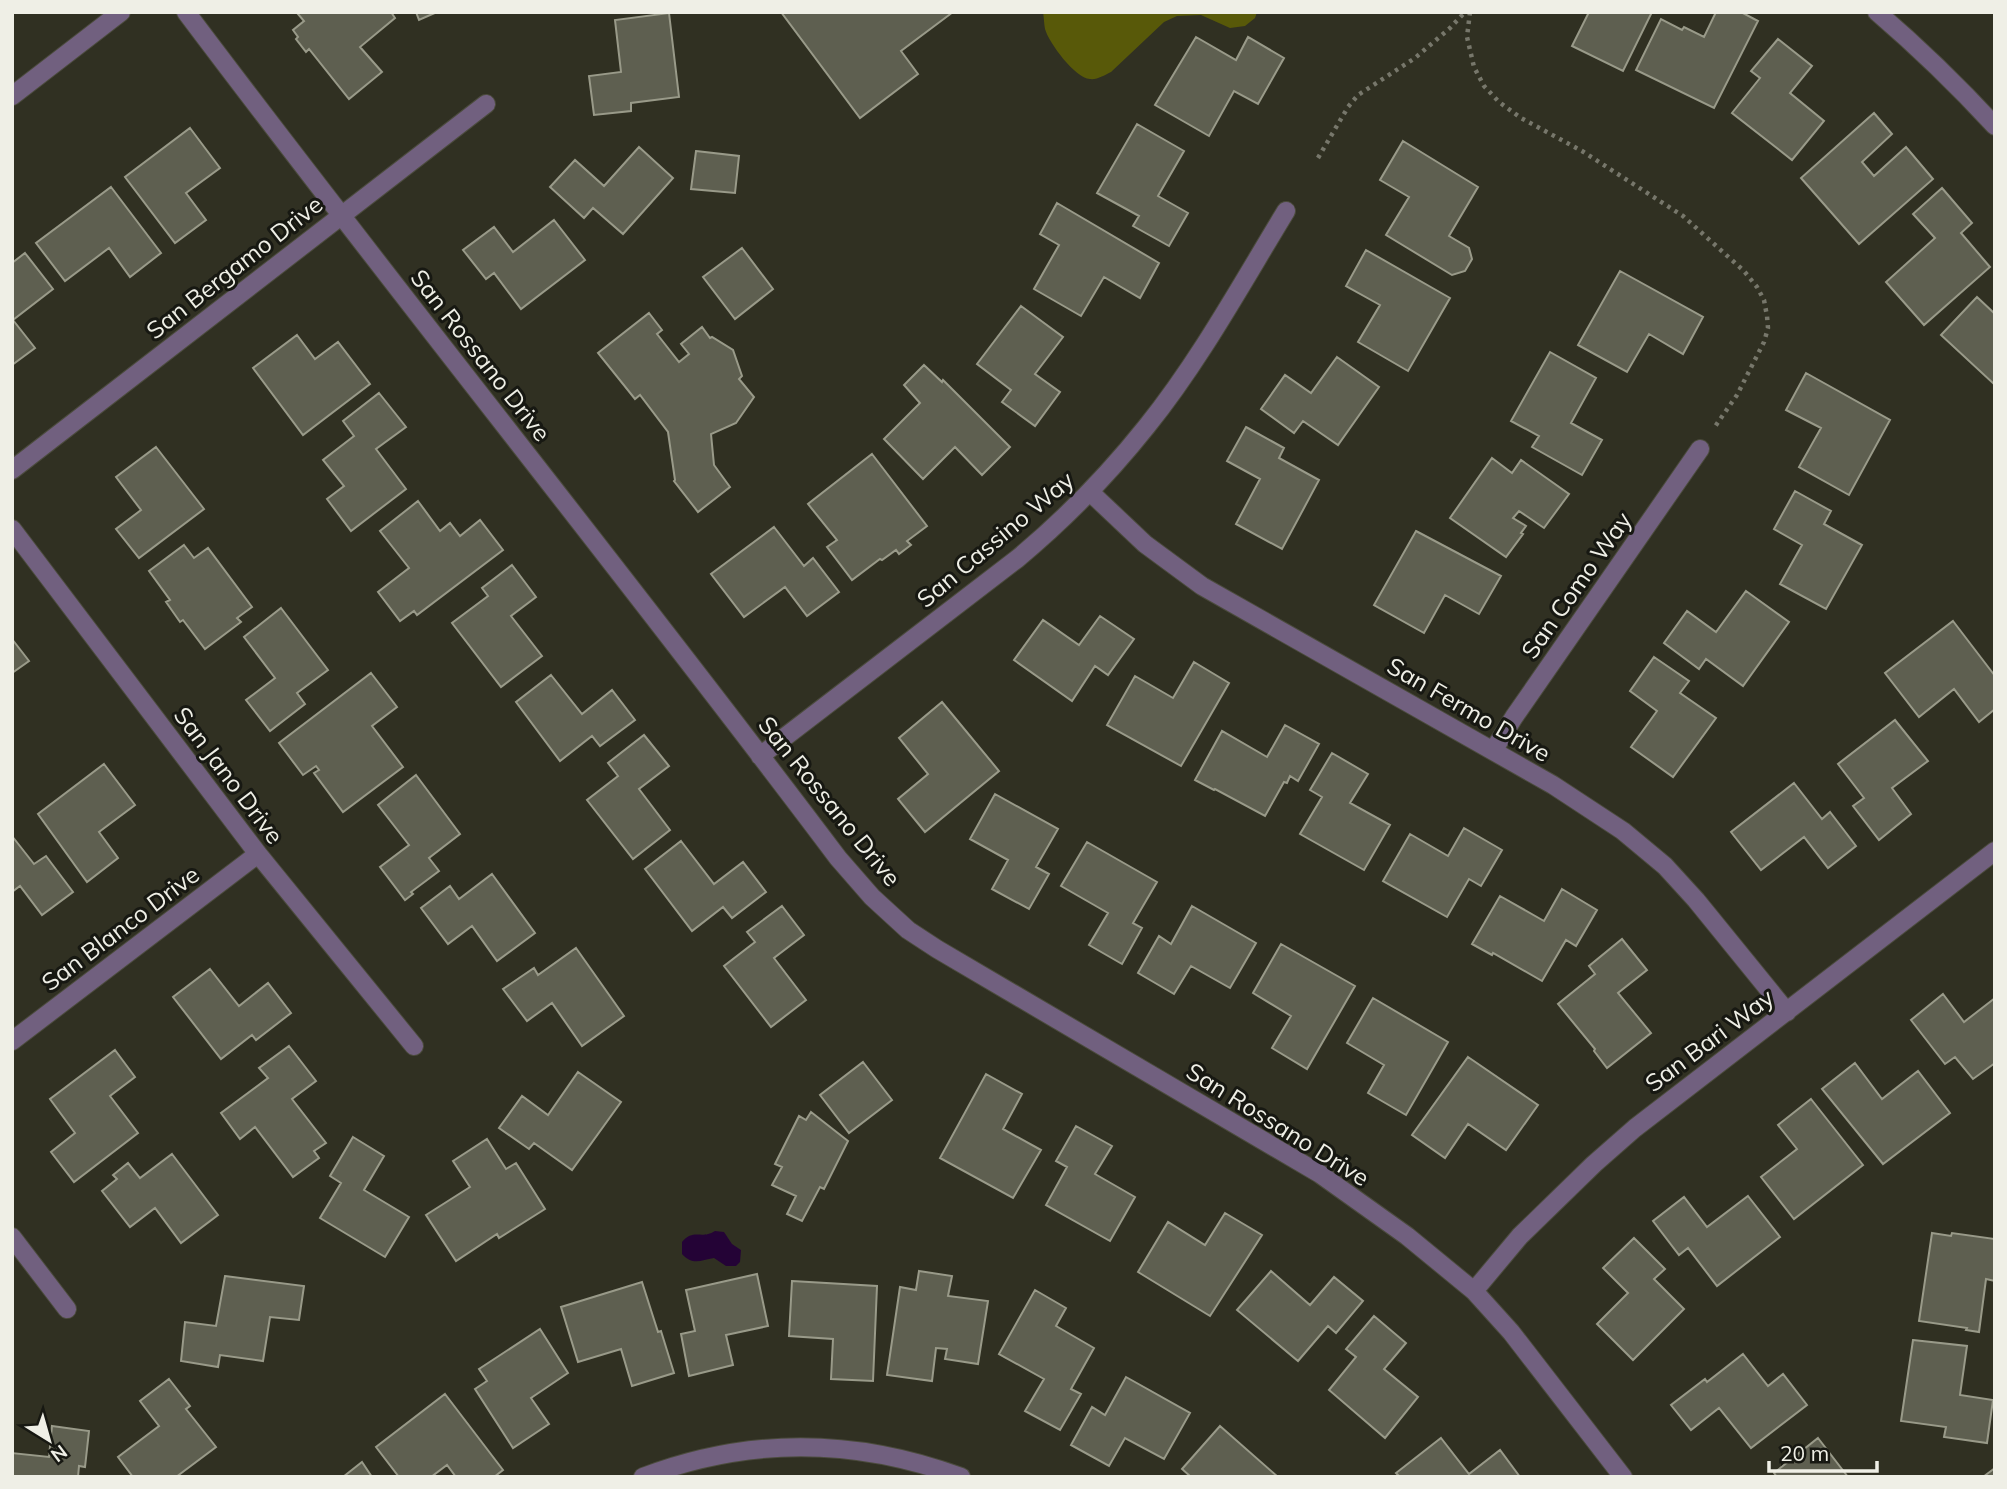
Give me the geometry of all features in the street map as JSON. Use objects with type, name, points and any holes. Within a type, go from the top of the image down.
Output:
[{"type":"street","points":[[12,96],[121,12]]},
{"type":"street","name":"San Rossano Drive","points":[[186,12],[838,858],[872,897],[908,930],[993,983],[1320,1174],[1407,1236],[1474,1291],[1511,1332],[1623,1477]]},
{"type":"street","points":[[1877,12],[1923,52],[1995,126]]},
{"type":"street","name":"San Bergamo Drive","points":[[12,470],[486,104]]},
{"type":"street","name":"San Cassino Way","points":[[760,756],[1017,559],[1055,527],[1090,492],[1169,397],[1286,211]]},
{"type":"street","name":"San Como Way","points":[[1493,751],[1514,716],[1700,449]]},
{"type":"street","name":"San Fermo Drive","points":[[1090,492],[1145,544],[1202,586],[1493,751],[1623,831],[1665,866],[1696,900],[1787,1012]]},
{"type":"street","name":"San Jano Drive","points":[[12,529],[258,854],[414,1046]]},
{"type":"street","name":"San Bari Way","points":[[1474,1291],[1520,1236],[1635,1128],[1995,851]]},
{"type":"street","name":"San Blanco Drive","points":[[12,1041],[258,854]]},
{"type":"street","points":[[12,1237],[67,1309]]},
{"type":"street","points":[[643,1477],[673,1465],[726,1453],[797,1447],[860,1450],[893,1456],[961,1477]]},
{"type":"path","points":[[1318,158],[1358,95],[1415,58],[1467,12]]},
{"type":"path","points":[[1467,12],[1467,37],[1474,67],[1484,86],[1499,102],[1684,216],[1757,286],[1764,300],[1767,316],[1768,328],[1764,342],[1737,396],[1700,449]]},
{"type":"shaded area","points":[[1043,12],[1257,12],[1255,18],[1245,26],[1230,28],[1201,15],[1177,16],[1164,22],[1111,72],[1093,79],[1077,73],[1057,51],[1047,35]]},
{"type":"shaded area","points":[[715,1231],[724,1232],[732,1244],[741,1250],[740,1262],[736,1266],[726,1266],[714,1258],[694,1261],[682,1254],[682,1242],[686,1238]]},
{"type":"building","points":[[391,12],[395,18],[360,47],[382,72],[349,99],[309,49],[306,52],[296,39],[298,37],[293,30],[304,21],[298,14]]},
{"type":"building","points":[[416,12],[437,12],[419,20]]},
{"type":"building","points":[[781,12],[953,12],[901,51],[918,74],[860,118]]},
{"type":"building","points":[[1589,12],[1652,12],[1623,71],[1572,46]]},
{"type":"building","points":[[1716,12],[1741,12],[1758,21],[1714,108],[1636,70],[1661,19],[1704,37]]},
{"type":"building","points":[[669,13],[679,97],[631,103],[631,111],[594,115],[589,76],[621,72],[615,20]]},
{"type":"building","points":[[1196,37],[1236,60],[1248,37],[1284,58],[1258,104],[1234,91],[1209,136],[1155,105]]},
{"type":"building","points":[[1778,39],[1812,66],[1790,93],[1824,121],[1792,160],[1732,113],[1760,78],[1751,71]]},
{"type":"building","points":[[1874,113],[1892,134],[1862,162],[1874,176],[1906,147],[1933,179],[1859,244],[1801,178]]},
{"type":"building","points":[[1137,124],[1184,151],[1158,196],[1188,213],[1169,246],[1133,226],[1139,216],[1097,193]]},
{"type":"building","points":[[190,128],[220,168],[186,193],[206,220],[175,243],[125,177]]},
{"type":"building","points":[[1403,141],[1478,187],[1449,236],[1469,248],[1472,259],[1465,271],[1452,275],[1386,235],[1409,197],[1380,180]]},
{"type":"building","points":[[639,147],[673,178],[623,234],[593,208],[584,218],[550,187],[575,160],[604,186]]},
{"type":"building","points":[[696,151],[739,156],[735,193],[691,189]]},
{"type":"building","points":[[111,187],[161,253],[130,277],[109,248],[65,281],[36,243]]},
{"type":"building","points":[[1942,188],[1972,223],[1961,233],[1990,267],[1924,325],[1886,282],[1935,238],[1913,214]]},
{"type":"building","points":[[1057,203],[1159,263],[1140,298],[1104,277],[1081,316],[1034,289],[1059,245],[1040,234]]},
{"type":"building","points":[[554,220],[585,260],[521,309],[494,273],[486,279],[463,250],[494,227],[513,252]]},
{"type":"building","points":[[742,248],[773,289],[735,319],[703,277]]},
{"type":"building","points":[[1366,250],[1450,298],[1408,371],[1358,342],[1380,305],[1346,286]]},
{"type":"building","points":[[25,253],[53,289],[13,320],[35,348],[12,365],[12,263]]},
{"type":"building","points":[[1620,271],[1703,317],[1683,354],[1649,334],[1627,372],[1578,345]]},
{"type":"building","points":[[1977,297],[1995,314],[1995,385],[1941,335]]},
{"type":"building","points":[[1021,306],[1063,337],[1035,374],[1060,392],[1035,426],[1002,402],[1011,390],[977,364]]},
{"type":"building","points":[[649,313],[662,330],[657,334],[679,362],[689,354],[681,344],[702,327],[710,338],[733,350],[742,376],[739,379],[754,397],[736,423],[711,434],[714,465],[730,487],[698,512],[674,481],[668,432],[640,395],[635,399],[598,353]]},
{"type":"building","points":[[297,335],[315,359],[338,342],[370,384],[303,435],[253,368]]},
{"type":"building","points":[[1550,352],[1596,378],[1571,423],[1602,440],[1582,475],[1532,447],[1539,436],[1511,421]]},
{"type":"building","points":[[1337,357],[1379,387],[1338,445],[1303,421],[1294,433],[1261,409],[1285,375],[1311,393]]},
{"type":"building","points":[[924,365],[942,382],[943,380],[1010,447],[982,475],[955,447],[923,479],[884,439],[920,403],[904,385]]},
{"type":"building","points":[[1806,373],[1890,420],[1849,495],[1799,467],[1821,428],[1786,410]]},
{"type":"building","points":[[379,393],[406,427],[376,449],[406,489],[351,531],[327,499],[344,486],[323,460],[354,436],[343,421]]},
{"type":"building","points":[[1246,427],[1284,448],[1279,458],[1319,480],[1282,549],[1236,524],[1260,479],[1227,461]]},
{"type":"building","points":[[156,447],[204,509],[139,558],[116,529],[141,510],[116,477]]},
{"type":"building","points":[[872,454],[927,526],[907,541],[911,545],[899,554],[896,550],[852,580],[827,547],[837,540],[808,504]]},
{"type":"building","points":[[1492,458],[1512,473],[1521,460],[1569,494],[1544,528],[1519,511],[1513,518],[1526,526],[1506,557],[1450,518]]},
{"type":"building","points":[[1795,491],[1831,511],[1824,524],[1862,545],[1826,609],[1780,584],[1802,545],[1774,529]]},
{"type":"building","points":[[418,501],[440,531],[450,523],[460,536],[480,520],[503,550],[417,615],[414,611],[400,621],[378,592],[409,568],[380,531]]},
{"type":"building","points":[[774,527],[804,566],[813,558],[839,592],[807,616],[785,587],[744,617],[711,574]]},
{"type":"building","points":[[1416,531],[1501,576],[1479,614],[1445,595],[1424,633],[1374,605]]},
{"type":"building","points":[[184,545],[194,558],[208,548],[252,607],[237,618],[241,622],[205,649],[183,620],[180,622],[166,602],[170,600],[149,571]]},
{"type":"building","points":[[512,565],[536,597],[511,616],[542,656],[501,687],[452,623],[488,596],[482,588]]},
{"type":"building","points":[[1746,591],[1789,622],[1743,686],[1706,659],[1699,669],[1664,643],[1687,611],[1716,632]]},
{"type":"building","points":[[281,608],[328,670],[297,693],[305,704],[270,731],[246,700],[275,678],[244,637]]},
{"type":"building","points":[[1100,616],[1134,639],[1108,675],[1095,666],[1072,701],[1014,660],[1043,620],[1079,645]]},
{"type":"building","points":[[1953,621],[1995,676],[1995,709],[1979,722],[1954,689],[1919,717],[1885,673]]},
{"type":"building","points":[[12,639],[29,661],[12,673]]},
{"type":"building","points":[[1654,657],[1689,681],[1680,693],[1716,718],[1673,777],[1631,747],[1657,711],[1630,691]]},
{"type":"building","points":[[1194,662],[1229,683],[1181,766],[1107,725],[1135,676],[1173,698]]},
{"type":"building","points":[[371,673],[397,707],[372,726],[403,767],[343,812],[314,773],[319,770],[316,766],[303,775],[279,743]]},
{"type":"building","points":[[551,675],[582,714],[612,690],[635,720],[600,746],[592,736],[560,761],[516,702]]},
{"type":"building","points":[[942,702],[999,771],[925,832],[898,799],[928,774],[899,738]]},
{"type":"building","points":[[1895,720],[1928,761],[1892,788],[1911,814],[1879,840],[1853,806],[1864,798],[1838,764]]},
{"type":"building","points":[[1285,725],[1319,744],[1298,781],[1290,776],[1287,783],[1284,782],[1265,816],[1195,780],[1222,731],[1267,757]]},
{"type":"building","points":[[644,735],[669,766],[639,789],[670,830],[633,859],[587,800],[618,776],[608,763]]},
{"type":"building","points":[[1332,753],[1368,774],[1350,803],[1390,825],[1364,870],[1300,834],[1322,797],[1310,790]]},
{"type":"building","points":[[104,764],[135,805],[99,832],[118,858],[87,882],[38,814]]},
{"type":"building","points":[[416,775],[460,834],[429,858],[439,871],[411,892],[413,894],[405,900],[380,867],[409,845],[378,805]]},
{"type":"building","points":[[1794,783],[1822,819],[1830,812],[1856,846],[1828,868],[1804,837],[1761,870],[1731,832]]},
{"type":"building","points":[[995,794],[1058,829],[1036,867],[1049,874],[1029,909],[992,889],[1008,860],[970,839]]},
{"type":"building","points":[[1464,828],[1502,850],[1481,886],[1469,879],[1447,917],[1383,881],[1410,834],[1448,856]]},
{"type":"building","points":[[12,836],[34,864],[46,856],[73,892],[42,915],[20,886],[12,892]]},
{"type":"building","points":[[681,841],[714,884],[743,862],[766,892],[732,918],[723,907],[692,931],[645,869]]},
{"type":"building","points":[[1087,842],[1157,882],[1133,923],[1142,928],[1122,964],[1089,945],[1108,913],[1061,886]]},
{"type":"building","points":[[492,874],[535,933],[497,961],[472,926],[448,944],[421,908],[450,886],[459,899]]},
{"type":"building","points":[[1562,889],[1597,910],[1576,946],[1566,940],[1542,981],[1472,944],[1500,896],[1544,921]]},
{"type":"building","points":[[782,906],[804,935],[774,958],[806,1000],[771,1027],[724,966],[755,942],[747,932]]},
{"type":"building","points":[[1192,906],[1256,943],[1230,988],[1191,966],[1174,994],[1138,973],[1159,936],[1171,944]]},
{"type":"building","points":[[1622,939],[1647,970],[1618,993],[1651,1033],[1607,1068],[1558,1004],[1595,974],[1589,966]]},
{"type":"building","points":[[1281,944],[1355,986],[1307,1069],[1272,1048],[1291,1016],[1253,993]]},
{"type":"building","points":[[576,948],[624,1016],[582,1046],[552,1003],[527,1021],[503,989],[534,968],[538,975]]},
{"type":"building","points":[[210,969],[239,1006],[268,983],[291,1013],[256,1040],[252,1035],[221,1059],[173,997]]},
{"type":"building","points":[[1943,994],[1964,1022],[1995,998],[1995,1063],[1973,1079],[1955,1057],[1945,1064],[1911,1020]]},
{"type":"building","points":[[1373,998],[1448,1042],[1406,1115],[1368,1093],[1384,1065],[1347,1043]]},
{"type":"building","points":[[289,1046],[316,1081],[292,1099],[326,1143],[314,1151],[319,1158],[293,1177],[255,1127],[240,1139],[221,1113],[268,1078],[259,1068]]},
{"type":"building","points":[[115,1050],[135,1077],[110,1096],[138,1133],[74,1182],[51,1152],[75,1133],[50,1099]]},
{"type":"building","points":[[1468,1057],[1538,1105],[1506,1150],[1468,1124],[1445,1158],[1412,1135]]},
{"type":"building","points":[[863,1062],[892,1100],[849,1133],[820,1095]]},
{"type":"building","points":[[1855,1063],[1882,1099],[1918,1071],[1950,1113],[1883,1164],[1822,1089]]},
{"type":"building","points":[[578,1072],[621,1102],[572,1170],[534,1143],[529,1149],[499,1128],[522,1096],[548,1115]]},
{"type":"building","points":[[986,1074],[1022,1094],[1003,1129],[1041,1150],[1013,1198],[940,1158]]},
{"type":"building","points":[[1811,1099],[1863,1165],[1794,1219],[1761,1177],[1797,1149],[1778,1125]]},
{"type":"building","points":[[811,1112],[848,1141],[824,1189],[820,1187],[802,1221],[787,1214],[796,1196],[772,1185],[782,1167],[775,1164],[799,1116],[806,1120]]},
{"type":"building","points":[[1076,1126],[1112,1146],[1095,1174],[1135,1197],[1110,1241],[1046,1205],[1067,1167],[1056,1161]]},
{"type":"building","points":[[353,1137],[384,1156],[364,1190],[409,1217],[385,1257],[320,1218],[341,1183],[330,1176]]},
{"type":"building","points":[[487,1139],[506,1169],[516,1163],[545,1209],[499,1238],[497,1234],[456,1261],[426,1215],[470,1187],[453,1161]]},
{"type":"building","points":[[172,1154],[218,1215],[181,1243],[155,1208],[130,1227],[102,1191],[117,1179],[113,1175],[128,1163],[140,1178]]},
{"type":"building","points":[[1748,1196],[1780,1237],[1717,1286],[1688,1248],[1679,1255],[1653,1221],[1684,1197],[1707,1227]]},
{"type":"building","points":[[1225,1213],[1262,1235],[1210,1316],[1138,1272],[1168,1222],[1205,1245]]},
{"type":"building","points":[[1932,1233],[1995,1239],[1995,1281],[1986,1279],[1979,1332],[1919,1321]]},
{"type":"building","points":[[1634,1238],[1665,1269],[1654,1279],[1684,1309],[1633,1360],[1597,1324],[1628,1293],[1603,1268]]},
{"type":"building","points":[[919,1271],[952,1276],[948,1296],[988,1301],[978,1364],[945,1359],[947,1349],[936,1348],[932,1381],[887,1375],[900,1287],[916,1290]]},
{"type":"building","points":[[1271,1271],[1310,1305],[1334,1277],[1363,1301],[1336,1333],[1328,1326],[1298,1361],[1237,1310]]},
{"type":"building","points":[[757,1274],[768,1326],[726,1335],[733,1365],[689,1376],[681,1334],[695,1331],[686,1290]]},
{"type":"building","points":[[225,1276],[304,1286],[299,1320],[270,1317],[263,1361],[220,1355],[218,1367],[181,1361],[185,1322],[216,1326]]},
{"type":"building","points":[[792,1281],[877,1286],[873,1381],[831,1379],[833,1339],[789,1336]]},
{"type":"building","points":[[642,1282],[674,1373],[632,1386],[621,1349],[578,1362],[561,1307]]},
{"type":"building","points":[[1035,1290],[1066,1308],[1056,1326],[1094,1348],[1071,1389],[1081,1394],[1060,1430],[1025,1411],[1044,1379],[999,1354]]},
{"type":"building","points":[[1374,1316],[1406,1343],[1384,1369],[1418,1397],[1385,1438],[1329,1390],[1356,1357],[1346,1349]]},
{"type":"building","points":[[540,1329],[568,1373],[531,1398],[549,1424],[513,1448],[475,1389],[487,1381],[479,1369]]},
{"type":"building","points":[[1913,1340],[1967,1346],[1960,1395],[1993,1400],[1987,1443],[1944,1437],[1946,1427],[1901,1421]]},
{"type":"building","points":[[1743,1354],[1768,1386],[1783,1374],[1807,1405],[1751,1448],[1719,1408],[1691,1430],[1671,1405]]},
{"type":"building","points":[[1126,1377],[1190,1413],[1164,1459],[1125,1438],[1109,1466],[1071,1445],[1092,1407],[1105,1415]]},
{"type":"building","points":[[169,1379],[190,1406],[186,1409],[216,1447],[176,1477],[133,1477],[118,1457],[159,1426],[140,1401]]},
{"type":"building","points":[[445,1394],[503,1470],[494,1477],[456,1477],[447,1465],[431,1477],[399,1477],[376,1447]]},
{"type":"building","points":[[52,1426],[89,1431],[85,1467],[79,1466],[78,1477],[12,1477],[12,1453],[49,1457]]},
{"type":"building","points":[[1220,1426],[1278,1477],[1191,1477],[1182,1469]]},
{"type":"building","points":[[1441,1438],[1469,1474],[1500,1450],[1520,1477],[1400,1477],[1396,1473]]},
{"type":"building","points":[[1818,1438],[1848,1477],[1777,1477],[1774,1473]]},
{"type":"building","points":[[362,1462],[372,1477],[343,1477]]},
{"type":"building","points":[[1995,1468],[1995,1477],[1983,1477]]}]
